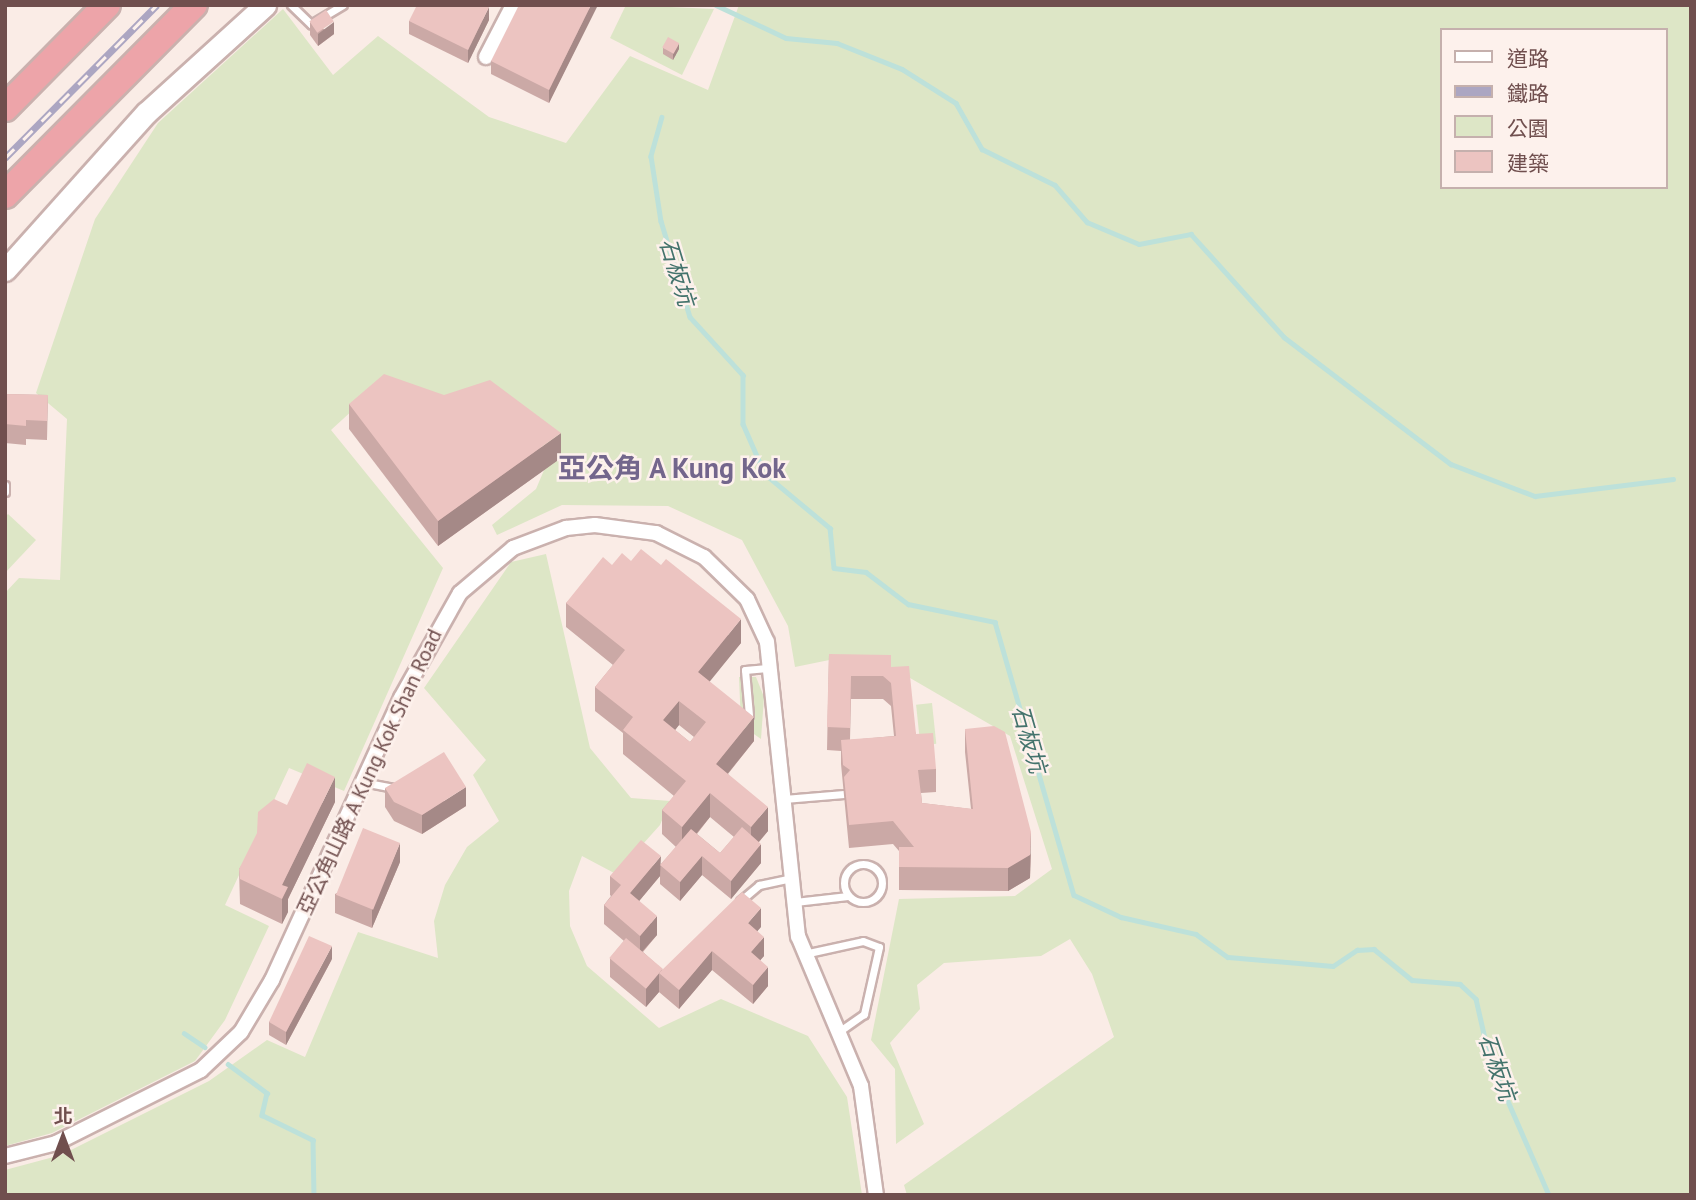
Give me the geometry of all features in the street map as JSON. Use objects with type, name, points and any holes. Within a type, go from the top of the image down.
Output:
[{"type":"highway","points":[[5,108],[107,5]]},
{"type":"highway","points":[[5,195],[194,5]]},
{"type":"main road","points":[[5,270],[146,113],[265,5]]},
{"type":"street","points":[[486,57],[513,5]]},
{"type":"street","name":"亞公角山路 A Kung Kok Shan Road","points":[[5,1157],[56,1143],[201,1070],[241,1032],[272,980],[362,781],[460,593],[513,548],[566,528],[656,533],[704,557],[747,599],[774,668],[794,902],[803,954],[864,1097],[876,1195]]},
{"type":"lane","points":[[291,5],[312,24],[343,5]]},
{"type":"lane","points":[[5,485],[5,492]]},
{"type":"lane","points":[[749,715],[745,670],[774,668]]},
{"type":"lane","points":[[362,781],[402,786]]},
{"type":"lane","points":[[784,799],[844,793]]},
{"type":"lane","points":[[794,902],[848,896],[865,902],[876,897],[881,880],[875,869],[858,865],[848,872],[848,896]]},
{"type":"lane","points":[[736,906],[759,885],[792,878]]},
{"type":"lane","points":[[803,954],[863,941],[879,947],[864,1014],[837,1032]]},
{"type":"green space","points":[[626,5],[714,9],[682,75],[610,38]]},
{"type":"green space","points":[[739,5],[1691,5],[1691,1195],[907,1195],[904,1185],[1114,1037],[1092,974],[1070,939],[1041,956],[944,963],[917,985],[920,1009],[890,1043],[924,1124],[896,1144],[895,1069],[871,1040],[899,899],[1015,896],[1052,869],[1010,736],[898,671],[844,657],[795,667],[788,626],[742,540],[668,506],[562,505],[497,535],[492,525],[536,489],[553,449],[425,411],[379,386],[331,430],[443,568],[344,791],[289,768],[225,905],[269,926],[225,1020],[195,1061],[52,1133],[5,1146],[5,593],[19,578],[60,580],[67,419],[36,393],[95,219],[158,123],[283,9],[333,75],[378,36],[489,117],[566,143],[630,56],[708,90]]},
{"type":"green space","points":[[8,514],[36,540],[5,573],[5,517]]},
{"type":"green space","points":[[546,554],[590,748],[631,798],[670,801],[660,825],[616,874],[582,856],[569,891],[570,926],[587,966],[659,1028],[721,999],[808,1036],[847,1097],[862,1195],[5,1195],[5,1170],[61,1155],[209,1081],[267,1040],[305,1057],[358,932],[438,958],[434,921],[445,885],[467,847],[499,821],[473,775],[486,760],[424,688],[511,562]]},
{"type":"green space","points":[[739,677],[756,677],[764,697],[761,739],[741,725]]},
{"type":"green space","points":[[932,703],[936,744],[920,745],[916,705]]},
{"type":"building","points":[[417,5],[489,7],[468,50],[409,21]]},
{"type":"building","points":[[519,5],[591,5],[549,90],[491,61]]},
{"type":"building","points":[[326,10],[334,22],[317,33],[309,21]]},
{"type":"building","points":[[668,37],[679,43],[674,54],[662,47]]},
{"type":"building","points":[[384,374],[444,395],[490,380],[561,433],[438,521],[349,404]]},
{"type":"building","points":[[5,394],[48,395],[47,421],[26,420],[26,426],[5,424]]},
{"type":"building","points":[[641,549],[661,565],[666,559],[741,619],[698,672],[754,717],[716,764],[768,807],[751,827],[710,793],[682,827],[662,810],[686,781],[623,730],[633,717],[595,687],[625,650],[566,603],[603,557],[612,565],[622,553],[631,561]],"holes":[[[679,701],[706,722],[690,742],[663,720]]]},
{"type":"building","points":[[829,654],[891,655],[891,667],[909,666],[916,734],[933,733],[936,769],[918,770],[922,803],[973,809],[965,729],[994,726],[1005,732],[1031,832],[1030,855],[1008,868],[899,867],[899,847],[914,847],[893,821],[849,825],[844,777],[850,770],[843,765],[841,740],[896,736],[891,683],[883,676],[851,676],[850,728],[827,727]]},
{"type":"building","points":[[444,752],[466,787],[422,815],[394,802],[385,788]]},
{"type":"building","points":[[307,763],[335,777],[282,885],[288,887],[282,899],[240,879],[239,869],[257,833],[258,812],[274,799],[287,805]]},
{"type":"building","points":[[742,827],[761,844],[731,881],[702,856],[680,882],[660,865],[691,829],[720,853]]},
{"type":"building","points":[[363,828],[400,843],[373,910],[336,895]]},
{"type":"building","points":[[641,840],[661,856],[630,893],[657,916],[640,936],[604,905],[621,885],[610,876]]},
{"type":"building","points":[[742,892],[761,908],[748,923],[764,937],[751,952],[768,967],[753,985],[712,951],[679,990],[659,973]]},
{"type":"building","points":[[309,936],[332,946],[286,1032],[269,1022]]},
{"type":"building","points":[[626,938],[663,969],[646,989],[609,958]]},
{"type":"waterway","points":[[716,5],[786,38],[837,43],[902,69],[956,103],[982,149],[1055,185],[1087,222],[1139,244],[1191,234],[1284,337],[1451,464],[1535,496],[1673,479]]},
{"type":"waterway","name":"石板坑","points":[[662,117],[651,156],[661,221],[690,317],[743,375],[743,424],[765,474],[830,528],[834,568],[866,572],[908,604],[995,622],[1074,895],[1121,917],[1196,934],[1228,957],[1333,966],[1357,950],[1374,949],[1412,980],[1460,984],[1476,999],[1490,1060],[1549,1195]]},
{"type":"waterway","points":[[184,1033],[205,1047]]},
{"type":"waterway","points":[[228,1064],[267,1093],[262,1115],[313,1140],[314,1195]]},
{"type":"railway","points":[[5,158],[157,5]]},
{"type":"district","name":"亞公角 A Kung Kok","points":[[672,468]]}]
